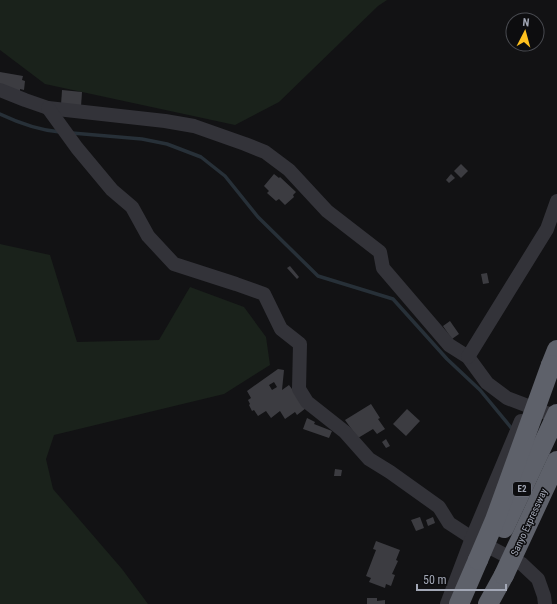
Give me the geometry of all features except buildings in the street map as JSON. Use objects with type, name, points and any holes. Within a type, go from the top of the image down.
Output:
[{"type":"highway","points":[[459,604],[483,562],[495,520],[554,357]]},
{"type":"highway","name":"Sanyo Expressway","points":[[467,604],[483,562],[557,414]]},
{"type":"highway","name":"Sanyo Expressway","points":[[488,604],[504,575],[557,461]]},
{"type":"street","points":[[0,90],[48,108],[165,121],[194,126],[265,152],[289,170],[327,211],[380,252],[383,268],[449,345],[468,357],[487,383],[507,398],[549,414],[557,423]]},
{"type":"street","points":[[48,108],[77,148],[112,190],[132,207],[148,236],[174,264],[264,294],[281,329],[300,344],[299,389],[307,402],[345,432],[369,459],[440,507],[449,524],[472,538],[522,564],[538,579],[545,604]]},
{"type":"street","points":[[468,357],[547,229],[557,201]]},
{"type":"street","points":[[447,604],[472,538],[528,406]]},
{"type":"shaded area","points":[[0,0],[387,0],[378,6],[279,102],[235,125],[45,84],[0,50]]},
{"type":"shaded area","points":[[0,244],[50,255],[77,342],[159,340],[190,287],[244,307],[266,337],[270,365],[224,394],[54,435],[46,459],[53,489],[122,569],[148,604],[0,604]]},
{"type":"waterway","points":[[0,114],[29,126],[60,132]]},
{"type":"waterway","points":[[72,133],[142,139],[167,144],[201,157],[225,176],[258,217],[318,276],[393,299],[447,359],[480,390],[513,430]]}]
